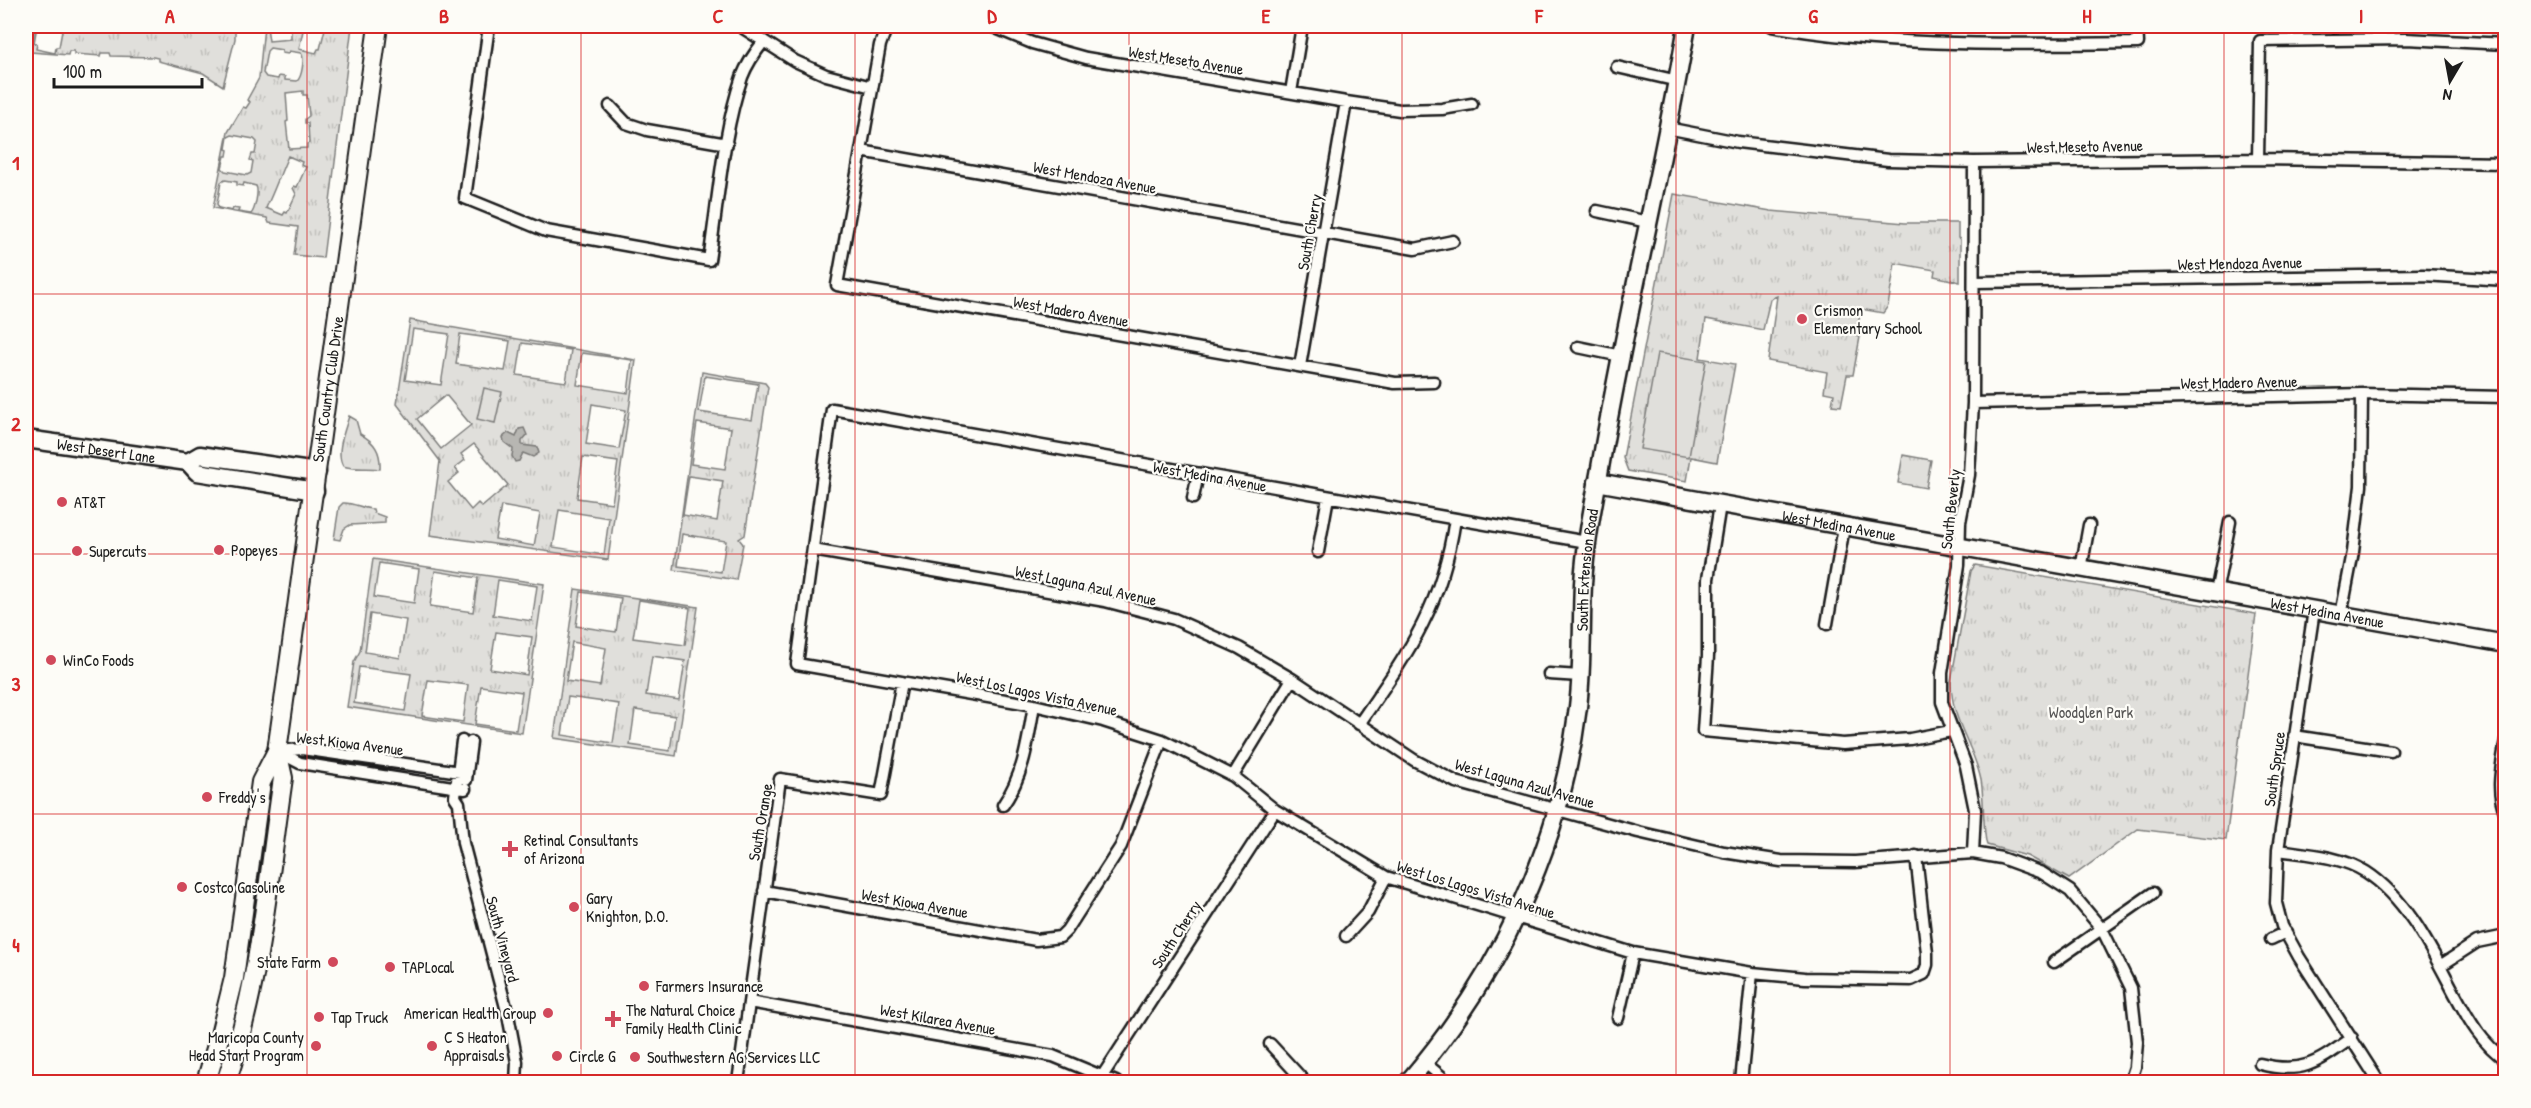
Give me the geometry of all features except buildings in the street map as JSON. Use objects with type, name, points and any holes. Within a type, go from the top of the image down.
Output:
[{"type":"main road","name":"South Country Club Drive","points":[[206,1083],[234,978],[261,782],[277,752],[378,26]]},
{"type":"main road","name":"South Country Club Drive","points":[[226,1083],[247,1017],[255,975],[283,778],[277,752]]},
{"type":"street","points":[[489,26],[465,198],[546,231],[709,260],[727,144],[743,74],[764,40]]},
{"type":"street","points":[[740,26],[795,61],[826,75],[873,87]]},
{"type":"street","points":[[861,151],[880,45],[887,26]]},
{"type":"street","name":"West Meseto Avenue","points":[[991,26],[1032,44],[1086,58],[1346,102],[1400,110],[1442,109],[1472,104]]},
{"type":"street","points":[[1291,92],[1302,26]]},
{"type":"street","name":"South Extension Road","points":[[1408,1083],[1425,1063],[1489,971],[1517,917],[1558,808],[1570,754],[1580,676],[1587,542],[1621,356],[1678,81],[1687,26]]},
{"type":"street","points":[[1772,26],[1826,30],[1948,45],[2138,43],[2138,26]]},
{"type":"street","points":[[2258,159],[2260,41],[2406,39],[2505,44]]},
{"type":"street","points":[[1617,68],[1678,81]]},
{"type":"street","name":"South Cherry","points":[[1300,366],[1346,102]]},
{"type":"street","points":[[610,105],[626,123],[727,144]]},
{"type":"street","name":"West Meseto Avenue","points":[[1667,128],[1805,152],[1888,160],[1974,162],[2258,159],[2505,163]]},
{"type":"street","name":"West Mendoza Avenue","points":[[861,151],[1415,249],[1453,241]]},
{"type":"street","name":"West Madero Avenue","points":[[861,151],[837,285],[1395,383],[1434,382]]},
{"type":"street","name":"South Beverly","points":[[1973,853],[1975,810],[1966,766],[1942,702],[1942,673],[1961,548],[1960,522],[1969,475],[1973,403],[1974,162]]},
{"type":"street","points":[[1597,211],[1648,222]]},
{"type":"street","name":"West Mendoza Avenue","points":[[1974,282],[2423,275],[2505,280]]},
{"type":"street","points":[[1578,347],[1621,356]]},
{"type":"street","points":[[2341,615],[2353,552],[2361,486],[2362,394]]},
{"type":"street","name":"West Madero Avenue","points":[[1973,403],[2362,394],[2505,397]]},
{"type":"street","name":"West Medina Avenue","points":[[813,549],[832,409],[1587,542]]},
{"type":"street","name":"West Desert Lane","points":[[26,439],[188,462],[200,455],[317,472]]},
{"type":"street","name":"West Desert Lane","points":[[188,462],[197,472],[315,491]]},
{"type":"street","points":[[1193,498],[1198,474]]},
{"type":"street","name":"West Medina Avenue","points":[[1597,482],[2505,644]]},
{"type":"street","points":[[1318,552],[1328,497]]},
{"type":"street","points":[[1720,505],[1708,579],[1708,656],[1703,730],[1843,744],[1910,739],[1951,731]]},
{"type":"street","points":[[1359,724],[1402,663],[1425,620],[1443,574],[1455,519]]},
{"type":"street","points":[[2216,593],[2230,522]]},
{"type":"street","points":[[2081,569],[2089,525]]},
{"type":"street","points":[[1827,624],[1844,527]]},
{"type":"street","name":"West Los Lagos Vista Avenue","points":[[813,549],[797,664],[1034,705],[1103,721],[1162,741],[1233,776],[1275,810],[1386,877],[1633,953],[1752,973],[1805,978],[1911,980],[1924,974],[1927,965],[1916,856]]},
{"type":"street","name":"West Laguna Azul Avenue","points":[[813,549],[1105,601],[1174,619],[1239,648],[1292,679],[1414,760],[1456,782],[1558,808],[1638,832],[1724,852],[1781,861],[1855,862],[1973,853],[2001,858],[2042,873],[2070,891],[2103,929],[2131,988],[2137,1042],[2135,1067],[2130,1083]]},
{"type":"street","name":"South Spruce","points":[[2314,610],[2278,850],[2276,903],[2286,932],[2299,957],[2379,1083]]},
{"type":"street","points":[[1549,674],[1580,676]]},
{"type":"street","points":[[1233,776],[1292,679]]},
{"type":"street","name":"South Orange","points":[[738,1083],[780,779],[881,795],[902,682]]},
{"type":"street","points":[[1004,805],[1023,765],[1034,705]]},
{"type":"street","points":[[2294,736],[2391,751]]},
{"type":"street","points":[[2505,740],[2499,793],[2505,814]]},
{"type":"street","name":"West Kiowa Avenue","points":[[764,891],[1036,940],[1060,937],[1067,930],[1121,846],[1162,741]]},
{"type":"street","name":"South Vineyard","points":[[466,742],[460,788],[463,798],[459,803],[463,843],[508,1015],[517,1062],[516,1083]]},
{"type":"street","name":"West Kiowa Avenue","points":[[277,752],[302,749],[462,773]]},
{"type":"street","name":"West Kiowa Avenue","points":[[277,752],[300,763],[460,788]]},
{"type":"street","name":"South Cherry","points":[[1103,1075],[1275,810]]},
{"type":"street","points":[[2278,850],[2339,861],[2364,871],[2386,887],[2407,914],[2440,966],[2467,1016],[2490,1050],[2505,1060]]},
{"type":"street","points":[[1346,936],[1368,912],[1386,877]]},
{"type":"street","points":[[2054,962],[2153,893]]},
{"type":"street","points":[[2271,939],[2286,932]]},
{"type":"street","points":[[2440,966],[2477,942],[2505,936]]},
{"type":"street","points":[[1618,1017],[1633,953]]},
{"type":"street","points":[[1741,1083],[1752,973]]},
{"type":"street","name":"West Kilarea Avenue","points":[[749,1002],[1031,1051],[1053,1056],[1103,1075],[1116,1083]]},
{"type":"street","points":[[2260,1064],[2290,1069],[2303,1068],[2318,1062],[2352,1038]]},
{"type":"street","points":[[1270,1044],[1305,1083]]},
{"type":"street","points":[[1425,1063],[1448,1083]]},
{"type":"green space","points":[[35,26],[37,26],[34,43],[37,44],[36,49],[55,53],[56,47],[59,47],[63,26],[235,26],[235,39],[223,86],[203,73],[158,61],[158,58],[153,57],[111,56],[110,53],[102,53],[101,56],[74,54],[74,51],[69,51],[68,55],[31,52]]},
{"type":"green space","points":[[264,26],[270,26],[267,27],[269,41],[291,39],[291,26],[304,26],[299,49],[316,53],[320,49],[325,29],[323,26],[352,26],[323,258],[294,255],[298,227],[269,223],[267,218],[213,208],[228,132],[243,107],[246,108],[250,102],[247,100],[259,78]],"holes":[[[270,48],[282,50],[282,53],[288,54],[289,51],[301,53],[302,67],[297,81],[285,80],[285,77],[279,76],[278,79],[266,77],[263,73],[267,51]],[[303,91],[303,95],[307,95],[309,116],[305,119],[305,123],[308,123],[307,148],[289,149],[286,93]],[[232,135],[254,139],[257,142],[255,154],[252,154],[250,160],[253,161],[251,173],[247,175],[225,171],[222,168],[225,156],[227,156],[228,137]],[[288,156],[302,162],[301,165],[306,167],[297,187],[293,188],[296,194],[287,213],[283,215],[266,208]],[[225,180],[237,182],[237,185],[243,186],[244,183],[256,186],[256,200],[251,214],[238,212],[239,209],[233,208],[232,211],[219,208],[217,204],[221,182]]]},
{"type":"green space","points":[[1674,194],[1771,211],[1905,223],[1958,223],[1960,282],[1934,276],[1935,270],[1895,263],[1888,306],[1883,313],[1861,309],[1856,336],[1860,337],[1853,375],[1847,375],[1841,406],[1832,405],[1834,394],[1824,392],[1827,372],[1768,361],[1777,296],[1770,299],[1763,330],[1706,319],[1700,358],[1735,364],[1717,462],[1691,457],[1687,481],[1628,471],[1623,458]]},
{"type":"green space","points":[[410,320],[636,360],[608,560],[430,535],[440,461],[397,404]],"holes":[[[413,329],[449,334],[441,385],[405,380]],[[460,334],[510,341],[505,371],[456,364]],[[522,343],[571,350],[566,382],[517,375]],[[582,353],[632,360],[628,393],[577,385]],[[446,395],[471,425],[441,449],[417,419]],[[592,404],[626,410],[619,449],[586,444]],[[474,444],[508,485],[482,507],[478,503],[471,510],[448,482],[459,473],[455,468],[465,460],[461,454]],[[583,457],[618,462],[612,503],[577,498]],[[501,506],[540,513],[534,546],[495,539]],[[559,510],[609,518],[604,555],[553,547]]]},
{"type":"green space","points":[[1657,353],[1706,361],[1689,457],[1640,449]]},
{"type":"green space","points":[[702,372],[765,383],[768,387],[745,535],[739,539],[743,544],[736,580],[674,570]],"holes":[[[705,376],[758,384],[752,420],[699,412]],[[697,423],[731,428],[725,469],[691,464]],[[689,476],[723,481],[717,521],[683,515]],[[682,534],[726,541],[721,572],[678,566]]]},
{"type":"green space","points":[[484,388],[502,392],[495,423],[477,419]]},
{"type":"green space","points":[[349,416],[356,420],[360,434],[370,440],[376,448],[380,469],[343,466],[340,448]]},
{"type":"green space","points":[[1903,455],[1931,460],[1926,488],[1898,483]]},
{"type":"green space","points":[[343,503],[373,509],[374,513],[385,517],[385,523],[350,525],[344,529],[340,540],[334,539],[339,507]]},
{"type":"green space","points":[[373,559],[544,584],[522,733],[347,707],[354,662],[360,651]],"holes":[[[379,563],[419,569],[414,603],[374,597]],[[435,571],[478,578],[473,612],[430,606]],[[498,580],[537,586],[532,621],[493,615]],[[370,614],[406,620],[400,658],[365,652]],[[496,632],[532,637],[527,675],[490,669]],[[359,667],[411,674],[405,711],[354,703]],[[428,680],[468,685],[463,722],[422,716]],[[481,686],[522,692],[516,730],[475,724]]]},
{"type":"green space","name":"Woodglen Park","points":[[1975,565],[2256,614],[2226,840],[2138,829],[2069,879],[2027,856],[1987,845],[1981,780],[1958,720],[1951,681],[1971,571]]},
{"type":"green space","points":[[575,589],[698,607],[676,756],[554,738]],"holes":[[[581,592],[621,598],[616,632],[576,626]],[[639,600],[690,608],[685,645],[633,638]],[[572,642],[606,648],[600,686],[566,681]],[[652,656],[685,661],[679,700],[646,695]],[[568,697],[619,704],[613,743],[562,735]],[[635,710],[675,716],[670,751],[630,745]]]},
{"type":"shaded area","points":[[524,428],[527,435],[522,445],[537,447],[539,453],[533,457],[523,453],[519,461],[515,462],[512,456],[513,449],[504,442],[503,437],[508,433],[516,437],[519,429]]},
{"type":"place","name":"Crismon Elementary School","points":[[1802,319]]},
{"type":"place","name":"AT&T","points":[[62,502]]},
{"type":"place","name":"Popeyes","points":[[219,550]]},
{"type":"place","name":"Supercuts","points":[[77,551]]},
{"type":"place","name":"WinCo Foods","points":[[51,660]]},
{"type":"place","name":"Freddy's","points":[[207,797]]},
{"type":"place","name":"Retinal Consultants of Arizona","points":[[510,849]]},
{"type":"place","name":"Costco Gasoline","points":[[182,887]]},
{"type":"place","name":"Gary Knighton, D.O.","points":[[574,907]]},
{"type":"place","name":"State Farm","points":[[333,962]]},
{"type":"place","name":"TAPLocal","points":[[390,967]]},
{"type":"place","name":"Farmers Insurance","points":[[644,986]]},
{"type":"place","name":"American Health Group","points":[[548,1013]]},
{"type":"place","name":"Tap Truck","points":[[319,1017]]},
{"type":"place","name":"The Natural Choice Family Health Clinic","points":[[613,1019]]},
{"type":"place","name":"Maricopa County Head Start Program","points":[[316,1046]]},
{"type":"place","name":"C S Heaton Appraisals","points":[[432,1046]]},
{"type":"place","name":"Circle G","points":[[557,1056]]},
{"type":"place","name":"Southwestern AG Services LLC","points":[[635,1057]]}]
